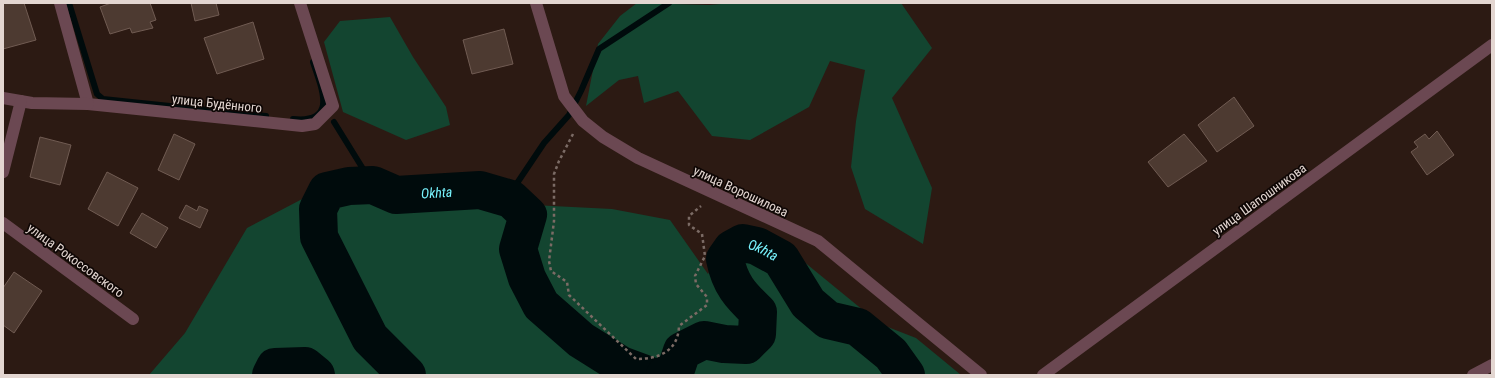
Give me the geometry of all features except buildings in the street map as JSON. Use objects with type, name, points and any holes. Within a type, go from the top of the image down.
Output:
[{"type":"street","points":[[3,98],[21,101],[88,104],[60,3]]},
{"type":"street","name":"улица Будённого","points":[[88,104],[302,126],[315,124],[333,106],[300,3]]},
{"type":"street","name":"улица Ворошилова","points":[[536,3],[564,96],[580,118],[603,138],[638,158],[818,241],[981,375]]},
{"type":"street","name":"улица Шапошникова","points":[[1043,375],[1492,45]]},
{"type":"street","points":[[3,172],[21,101]]},
{"type":"street","name":"улица Рокоссовского","points":[[3,223],[133,319]]},
{"type":"street","points":[[1474,375],[1492,364]]},
{"type":"path","points":[[580,118],[554,174],[554,221],[549,261],[551,271],[567,282],[569,295],[580,308],[636,359],[652,359],[665,353],[674,344],[679,333],[679,326],[707,306],[707,297],[696,284],[695,276],[706,256],[702,234],[689,226],[690,216],[700,208],[707,191]]},
{"type":"green space","points":[[637,3],[709,5],[733,3],[901,3],[932,48],[892,98],[932,188],[923,244],[865,209],[851,167],[856,121],[865,70],[830,61],[809,107],[750,140],[712,136],[678,91],[644,103],[638,76],[619,80],[586,106],[598,44],[620,16]]},
{"type":"green space","points":[[390,17],[413,57],[446,107],[450,125],[406,140],[343,112],[324,42],[340,21]]},
{"type":"green space","points":[[348,175],[381,179],[382,203],[423,204],[464,197],[495,203],[612,209],[670,220],[708,274],[726,237],[751,234],[803,261],[880,324],[916,338],[961,375],[149,375],[185,333],[247,228]]},
{"type":"waterway","points":[[69,3],[97,94],[103,99],[266,116]]},
{"type":"waterway","points":[[507,198],[544,143],[569,115],[599,49],[669,3]]},
{"type":"waterway","points":[[293,119],[307,119],[317,116],[322,110],[322,92],[313,62]]},
{"type":"waterway","points":[[334,122],[373,185]]},
{"type":"waterway","name":"Okhta","points":[[407,375],[370,338],[319,237],[318,209],[327,191],[349,186],[373,185],[396,195],[480,190],[511,199],[528,215],[518,249],[527,278],[541,305],[581,340],[621,365],[648,375]]},
{"type":"waterway","name":"Okhta","points":[[665,375],[676,369],[682,351],[704,340],[724,344],[746,345],[757,334],[758,312],[746,300],[733,282],[725,259],[732,249],[743,243],[757,246],[781,259],[808,303],[828,320],[858,327],[891,354],[906,375]]},
{"type":"waterway","name":"Okhta","points":[[271,375],[275,367],[305,366],[316,375]]}]
